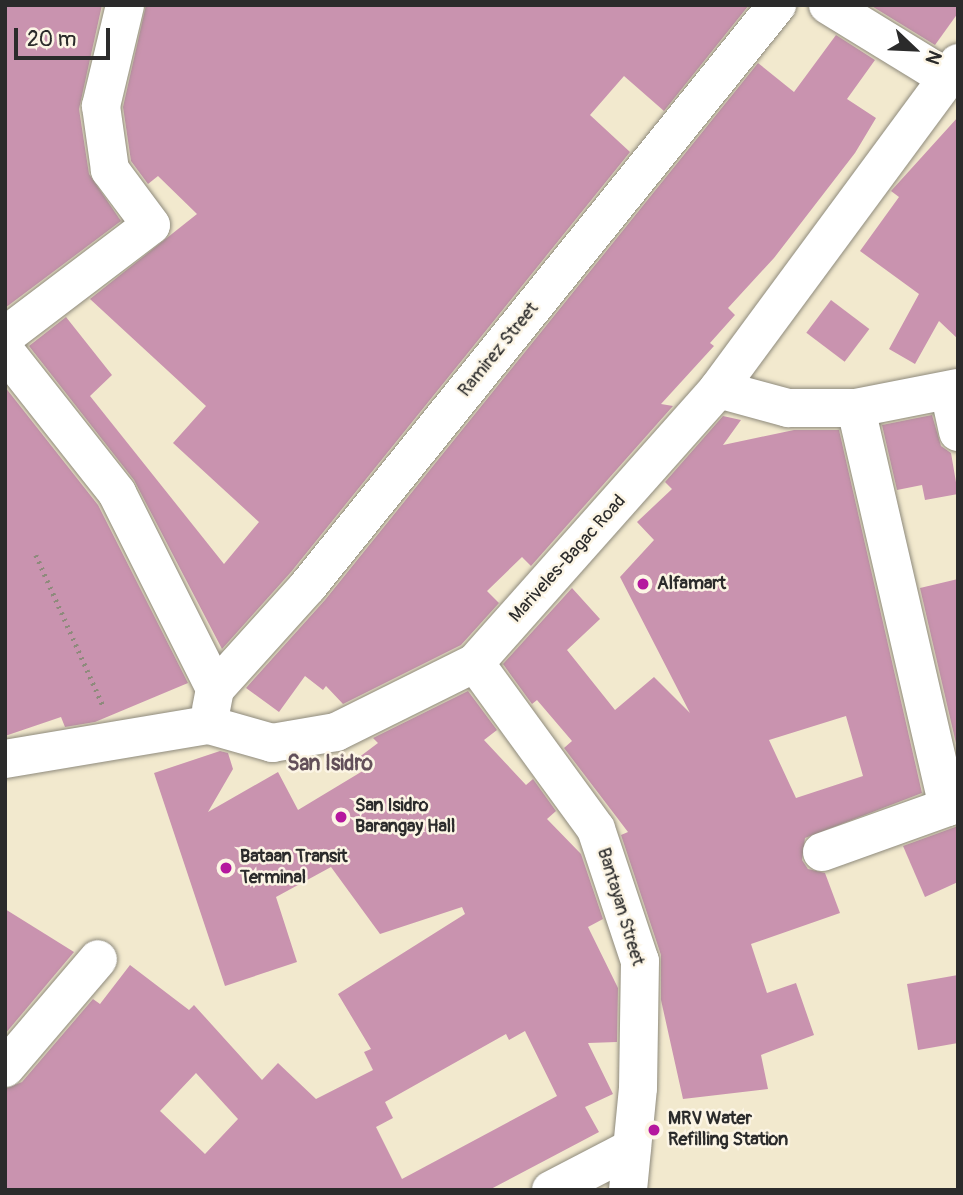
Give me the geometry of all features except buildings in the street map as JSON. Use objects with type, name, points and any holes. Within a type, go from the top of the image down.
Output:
[{"type":"street","points":[[5,336],[151,225],[110,170],[101,106],[125,5]]},
{"type":"street","name":"Ramirez Street","points":[[212,707],[777,5]]},
{"type":"street","points":[[828,5],[952,70]]},
{"type":"street","name":"Mariveles-Bagac Road","points":[[5,760],[118,738],[212,707],[272,743],[336,732],[475,663],[718,389],[952,70]]},
{"type":"street","points":[[5,351],[117,493],[212,707]]},
{"type":"street","points":[[718,389],[788,408],[856,408],[953,390],[958,432]]},
{"type":"street","points":[[822,852],[948,807],[856,408]]},
{"type":"street","name":"Bantayan Street","points":[[475,663],[596,829],[640,961],[638,1088],[628,1190]]},
{"type":"street","points":[[5,1068],[99,959]]},
{"type":"street","points":[[551,1190],[632,1148]]},
{"type":"path","points":[[36,555],[118,738]]},
{"type":"place","name":"Alfamart","points":[[643,584]]},
{"type":"place","name":"San Isidro Barangay Hall","points":[[341,817]]},
{"type":"place","name":"Bataan Transit Terminal","points":[[226,868]]},
{"type":"place","name":"MRV Water Refilling Station","points":[[654,1130]]},
{"type":"district","name":"San Isidro","points":[[330,764]]}]
